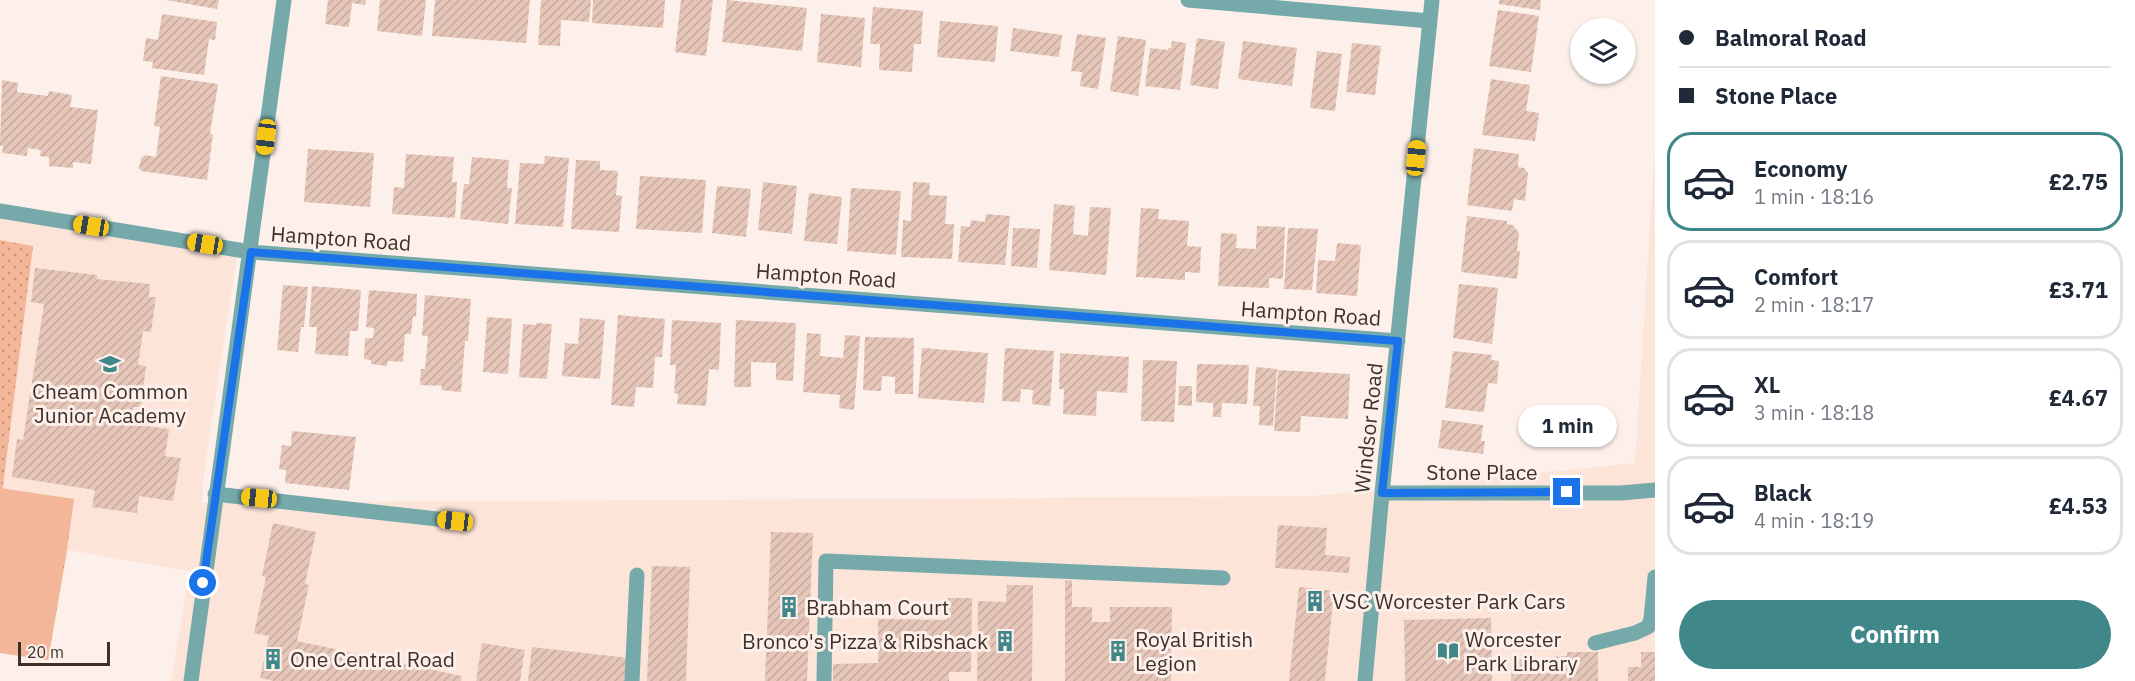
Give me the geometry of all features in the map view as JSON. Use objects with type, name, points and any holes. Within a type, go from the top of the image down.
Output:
[{"type":"street","points":[[191,681],[284,0]]},
{"type":"street","points":[[1188,0],[1430,21]]},
{"type":"street","name":"Windsor Road","points":[[1365,681],[1432,0]]},
{"type":"street","name":"Hampton Road","points":[[0,211],[251,252],[1398,341]]},
{"type":"street","name":"Stone Place","points":[[1382,493],[1621,493],[1655,490]]},
{"type":"street","points":[[215,494],[455,521]]},
{"type":"street","points":[[824,681],[826,561],[1223,578]]},
{"type":"street","points":[[632,681],[637,575]]},
{"type":"street","points":[[1595,643],[1635,633],[1648,627],[1651,619],[1655,577]]},
{"type":"shaded area","points":[[1655,147],[1655,681],[171,681],[190,571],[68,550],[48,660],[0,653],[0,212],[237,255],[204,473],[202,503],[1315,496],[1635,463]]},
{"type":"shaded area","points":[[0,240],[33,246],[2,494],[74,499],[48,660],[0,653]]},
{"type":"shaded area","points":[[0,488],[74,499],[48,660],[0,652]]},
{"type":"building","points":[[166,0],[219,0],[217,9]]},
{"type":"building","points":[[328,0],[366,0],[365,5],[352,3],[349,27],[325,24]]},
{"type":"building","points":[[380,0],[426,0],[422,36],[377,31]]},
{"type":"building","points":[[435,0],[530,0],[526,43],[432,36]]},
{"type":"building","points":[[541,0],[591,0],[589,22],[561,20],[560,46],[538,45]]},
{"type":"building","points":[[593,0],[665,0],[663,28],[592,23]]},
{"type":"building","points":[[681,0],[713,0],[706,56],[675,52]]},
{"type":"building","points":[[727,0],[807,8],[802,51],[722,42]]},
{"type":"building","points":[[1499,0],[1541,0],[1540,10],[1499,4]]},
{"type":"building","points":[[873,7],[923,11],[921,44],[914,44],[912,72],[879,70],[880,44],[870,44]]},
{"type":"building","points":[[1498,10],[1539,16],[1531,72],[1489,66]]},
{"type":"building","points":[[162,14],[217,22],[215,40],[209,39],[204,75],[152,68],[153,62],[143,61],[146,38],[158,40]]},
{"type":"building","points":[[821,14],[865,18],[861,67],[817,62]]},
{"type":"building","points":[[940,21],[998,26],[995,62],[937,57]]},
{"type":"building","points":[[1013,28],[1062,35],[1059,57],[1010,51]]},
{"type":"building","points":[[1077,34],[1106,38],[1098,89],[1080,86],[1082,72],[1071,71]]},
{"type":"building","points":[[1118,36],[1146,40],[1138,96],[1110,91]]},
{"type":"building","points":[[1197,38],[1225,42],[1218,89],[1190,85]]},
{"type":"building","points":[[1172,41],[1186,43],[1180,90],[1145,86],[1150,48],[1168,50],[1171,48]]},
{"type":"building","points":[[1243,41],[1297,48],[1292,86],[1238,79]]},
{"type":"building","points":[[1352,43],[1381,46],[1375,95],[1346,92]]},
{"type":"building","points":[[1317,51],[1342,54],[1335,111],[1310,108]]},
{"type":"building","points":[[161,76],[218,84],[210,134],[213,134],[207,180],[141,171],[139,168],[141,158],[145,155],[156,157],[160,127],[154,126]]},
{"type":"building","points":[[1491,79],[1530,85],[1526,111],[1539,113],[1535,141],[1482,135]]},
{"type":"building","points":[[2,80],[18,83],[17,92],[48,96],[49,91],[72,95],[70,107],[98,110],[91,164],[73,162],[73,168],[49,166],[49,157],[40,156],[41,150],[28,148],[27,156],[2,153],[3,146],[0,146]]},
{"type":"building","points":[[1474,148],[1519,154],[1518,167],[1524,168],[1528,173],[1525,201],[1514,199],[1512,211],[1467,205]]},
{"type":"building","points":[[308,149],[374,153],[370,207],[304,202]]},
{"type":"building","points":[[406,154],[454,157],[452,182],[457,182],[455,218],[392,214],[394,187],[404,188]]},
{"type":"building","points":[[545,156],[569,158],[563,227],[515,224],[520,163],[544,164]]},
{"type":"building","points":[[472,157],[509,160],[507,188],[512,188],[508,224],[460,219],[464,184],[469,184]]},
{"type":"building","points":[[576,160],[600,161],[600,170],[618,171],[616,195],[622,196],[619,232],[571,229]]},
{"type":"building","points":[[640,176],[706,180],[702,233],[636,229]]},
{"type":"building","points":[[763,182],[797,186],[792,234],[758,230]]},
{"type":"building","points":[[913,182],[930,183],[929,195],[947,196],[945,224],[954,224],[952,259],[901,257],[903,220],[911,221]]},
{"type":"building","points":[[717,186],[751,189],[746,237],[712,233]]},
{"type":"building","points":[[851,188],[901,191],[896,255],[847,251]]},
{"type":"building","points":[[809,193],[842,197],[837,244],[804,241]]},
{"type":"building","points":[[1054,204],[1075,206],[1073,234],[1088,236],[1090,207],[1111,208],[1106,275],[1049,270]]},
{"type":"building","points":[[1141,208],[1159,209],[1158,219],[1189,221],[1187,246],[1201,247],[1200,273],[1185,272],[1185,280],[1136,277]]},
{"type":"building","points":[[986,214],[1010,216],[1005,265],[958,262],[961,226],[970,227],[971,220],[985,222]]},
{"type":"building","points":[[1467,216],[1507,221],[1507,224],[1513,225],[1519,233],[1517,279],[1461,272]]},
{"type":"building","points":[[1257,226],[1285,227],[1283,279],[1269,278],[1269,288],[1218,286],[1221,233],[1237,234],[1236,248],[1256,249]]},
{"type":"building","points":[[1013,228],[1040,229],[1037,268],[1011,266]]},
{"type":"building","points":[[1288,228],[1318,229],[1312,290],[1284,289]]},
{"type":"building","points":[[1337,243],[1361,245],[1357,296],[1316,293],[1318,260],[1335,261]]},
{"type":"building","points":[[35,268],[97,275],[97,279],[150,284],[149,297],[156,297],[151,332],[143,331],[138,365],[146,366],[141,407],[133,407],[130,424],[169,429],[165,456],[181,458],[173,501],[139,496],[137,513],[92,507],[95,490],[12,477],[17,439],[23,440],[44,304],[31,302]]},
{"type":"building","points":[[1459,284],[1498,288],[1492,344],[1453,338]]},
{"type":"building","points":[[283,285],[308,287],[304,327],[301,327],[298,352],[277,350]]},
{"type":"building","points":[[312,286],[361,290],[358,331],[350,331],[348,356],[315,354],[317,327],[309,327]]},
{"type":"building","points":[[369,290],[417,294],[416,317],[413,316],[411,334],[405,334],[403,362],[388,361],[387,366],[371,364],[371,360],[364,359],[365,338],[373,338],[374,328],[366,327]]},
{"type":"building","points":[[425,295],[471,299],[461,392],[441,390],[442,386],[420,385],[421,369],[425,369],[428,336],[422,336]]},
{"type":"building","points":[[618,315],[665,319],[662,357],[655,357],[653,388],[636,387],[634,407],[611,405]]},
{"type":"building","points":[[487,317],[512,319],[508,374],[483,372]]},
{"type":"building","points":[[580,318],[605,320],[600,379],[562,376],[565,343],[578,344]]},
{"type":"building","points":[[672,320],[721,323],[719,370],[709,369],[706,406],[677,404],[678,394],[674,393],[676,365],[670,365]]},
{"type":"building","points":[[736,320],[796,323],[793,381],[776,380],[776,363],[751,362],[751,387],[734,387]]},
{"type":"building","points":[[536,323],[552,324],[547,379],[519,377],[523,324],[536,325]]},
{"type":"building","points":[[807,333],[821,334],[820,356],[843,358],[845,335],[860,336],[854,410],[839,408],[840,395],[803,392]]},
{"type":"building","points":[[865,337],[914,338],[913,394],[895,394],[895,377],[882,376],[881,391],[863,390]]},
{"type":"building","points":[[922,348],[988,353],[984,403],[918,398]]},
{"type":"building","points":[[1005,348],[1054,351],[1050,406],[1032,404],[1033,390],[1021,389],[1020,402],[1002,401]]},
{"type":"building","points":[[1453,351],[1492,355],[1491,360],[1499,361],[1497,384],[1488,383],[1484,412],[1445,408]]},
{"type":"building","points":[[1060,353],[1129,357],[1127,393],[1097,391],[1096,416],[1063,414],[1064,389],[1059,389]]},
{"type":"building","points":[[1143,360],[1177,361],[1174,422],[1141,421]]},
{"type":"building","points":[[1197,364],[1249,365],[1247,404],[1222,403],[1221,417],[1213,417],[1213,403],[1196,402]]},
{"type":"building","points":[[1256,367],[1277,369],[1273,426],[1259,425],[1260,406],[1253,406]]},
{"type":"building","points":[[1278,370],[1350,374],[1348,419],[1301,416],[1300,432],[1274,431]]},
{"type":"building","points":[[1179,386],[1192,386],[1192,406],[1178,405]]},
{"type":"building","points":[[1442,420],[1483,425],[1481,441],[1485,441],[1483,454],[1438,448]]},
{"type":"building","points":[[292,431],[356,437],[349,490],[285,483],[286,470],[279,469],[282,445],[291,446]]},
{"type":"building","points":[[273,523],[316,532],[305,584],[309,585],[297,641],[462,676],[461,681],[274,681],[260,678],[269,636],[254,633],[266,577],[262,576]]},
{"type":"building","points":[[1278,525],[1327,528],[1325,555],[1350,557],[1349,573],[1275,568]]},
{"type":"building","name":"Brabham Court","points":[[771,532],[813,533],[807,681],[765,681]]},
{"type":"building","points":[[652,566],[690,567],[686,681],[647,681]]},
{"type":"building","name":"Royal British Legion","points":[[1072,580],[1072,607],[1092,607],[1092,622],[1110,622],[1110,607],[1172,607],[1171,681],[1065,681],[1065,581]]},
{"type":"building","name":"Bronco's Pizza & Ribshack","points":[[1007,585],[1033,585],[1032,681],[977,681],[978,601],[1006,602]]},
{"type":"building","points":[[1299,587],[1334,591],[1325,681],[1289,681]]},
{"type":"building","points":[[947,598],[972,598],[971,672],[949,672],[949,681],[833,681],[833,664],[878,663],[878,619],[947,620]]},
{"type":"building","name":"Worcester Park Library","points":[[1491,618],[1492,681],[1405,681],[1404,620]]},
{"type":"building","points":[[482,643],[525,650],[520,681],[476,681]]},
{"type":"building","points":[[532,647],[628,658],[625,681],[528,681]]},
{"type":"building","points":[[1567,652],[1598,652],[1598,681],[1511,681],[1512,660],[1567,656]]},
{"type":"building","points":[[1641,652],[1655,652],[1655,681],[1628,681],[1628,667],[1641,667]]},
{"type":"place","name":"Cheam Common Junior Academy","points":[[110,364]]},
{"type":"place","name":"VSC Worcester Park Cars","points":[[1315,601]]},
{"type":"place","name":"Brabham Court","points":[[789,607]]},
{"type":"place","name":"Bronco's Pizza & Ribshack","points":[[1005,641]]},
{"type":"place","name":"Royal British Legion","points":[[1118,651]]},
{"type":"place","name":"Worcester Park Library","points":[[1448,651]]},
{"type":"place","name":"One Central Road","points":[[273,659]]},
{"type":"route","points":[[203,583],[251,252],[1398,341],[1382,493],[1567,492]]}]
